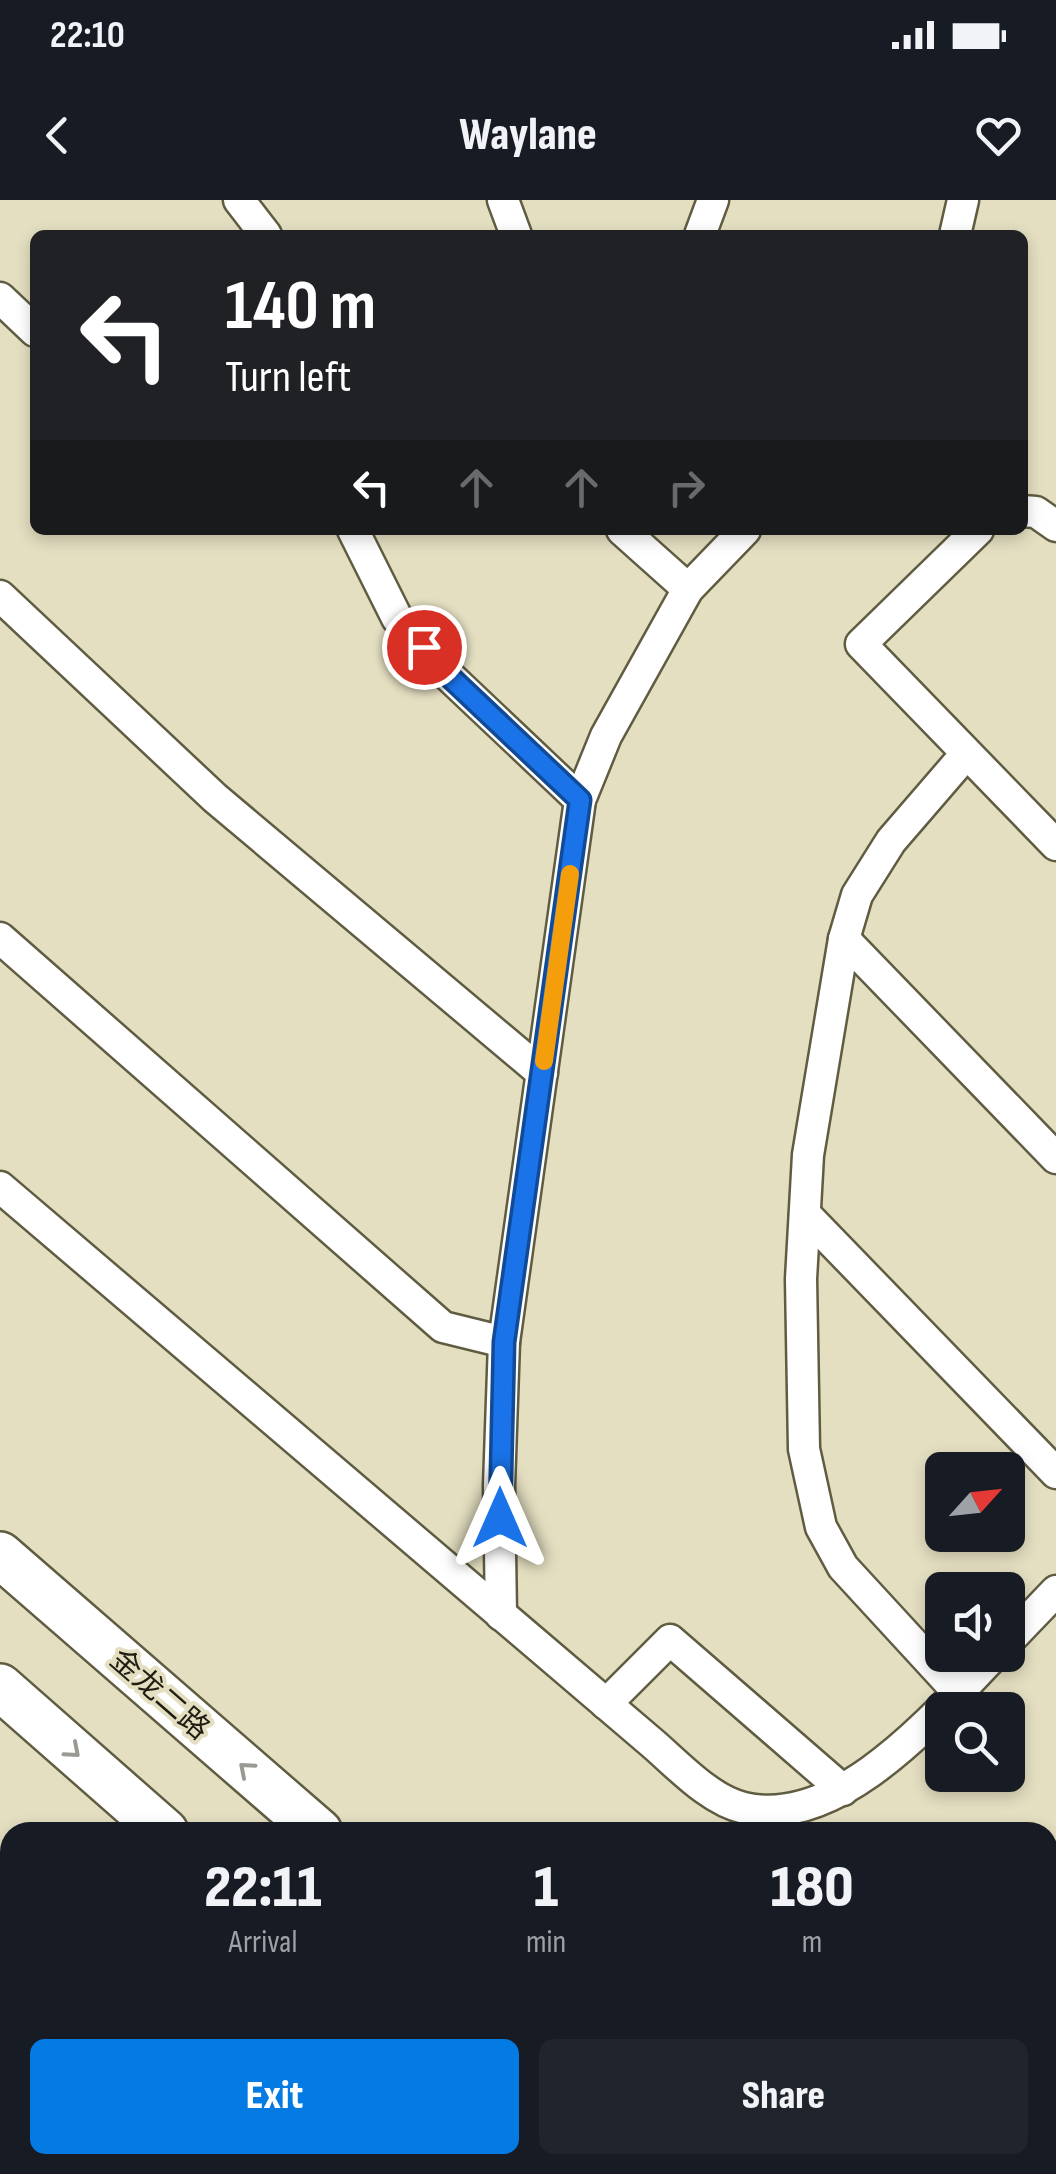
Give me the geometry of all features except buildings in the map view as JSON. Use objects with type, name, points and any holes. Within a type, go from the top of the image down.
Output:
[{"type":"main road","name":"金龙二路","points":[[0,1555],[308,1822]]},
{"type":"main road","points":[[0,1687],[154,1822]]},
{"type":"street","points":[[239,200],[262,230]]},
{"type":"street","points":[[503,200],[514,230]]},
{"type":"street","points":[[702,230],[713,200]]},
{"type":"street","points":[[956,230],[962,200]]},
{"type":"street","points":[[0,298],[30,326]]},
{"type":"street","points":[[1028,511],[1036,512],[1056,526]]},
{"type":"street","points":[[356,535],[397,618],[450,677],[580,800]]},
{"type":"street","points":[[628,535],[688,589]]},
{"type":"street","points":[[501,1615],[499,1486],[504,1342],[580,800],[606,736],[688,589],[740,535]]},
{"type":"street","points":[[973,535],[861,644],[1056,845]]},
{"type":"street","points":[[0,596],[214,798],[542,1072]]},
{"type":"street","points":[[966,754],[890,841],[857,895],[844,938],[808,1155],[801,1279],[804,1450],[821,1527],[843,1567],[958,1692],[977,1672]]},
{"type":"street","points":[[0,938],[443,1327],[504,1342]]},
{"type":"street","points":[[844,938],[1056,1158]]},
{"type":"street","points":[[0,1188],[715,1795],[743,1808],[791,1808],[819,1802],[843,1790],[925,1724]]},
{"type":"street","points":[[804,1214],[1056,1473]]},
{"type":"street","points":[[1025,1623],[1056,1591]]},
{"type":"street","points":[[606,1704],[670,1640],[843,1790]]},
{"type":"slow traffic","points":[[544,1061],[570,874]]},
{"type":"route","points":[[424,647],[450,677],[580,800],[504,1342],[500,1518]]}]
